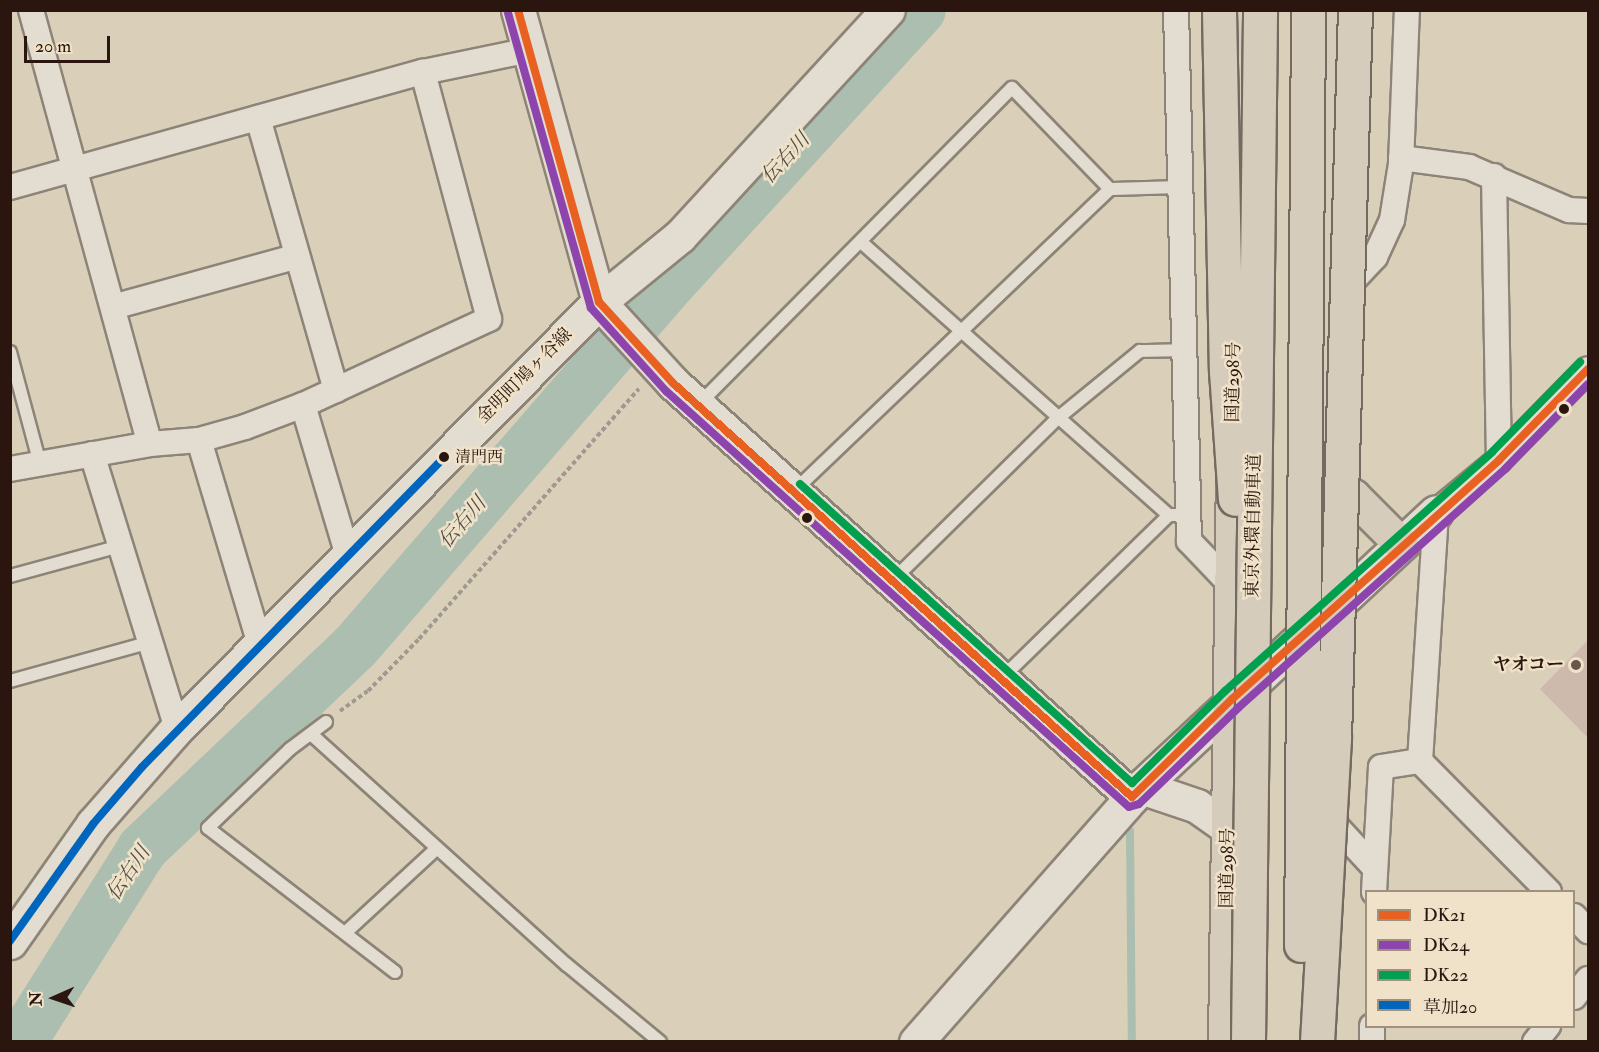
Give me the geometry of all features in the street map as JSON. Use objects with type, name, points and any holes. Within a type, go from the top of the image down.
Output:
[{"type":"highway","points":[[1220,10],[1226,371],[1242,711]]},
{"type":"highway","name":"国道298号","points":[[1225,1041],[1228,828],[1242,711],[1232,586],[1238,10]]},
{"type":"highway","name":"東京外環自動車道","points":[[1248,1041],[1242,711],[1260,10]]},
{"type":"highway","points":[[1300,1041],[1308,10]]},
{"type":"highway","points":[[1318,1041],[1331,10]]},
{"type":"highway","points":[[1318,1041],[1335,715],[1355,10]]},
{"type":"highway","points":[[1326,481],[1353,496],[1401,544]]},
{"type":"street","points":[[31,10],[150,444]]},
{"type":"street","points":[[518,10],[599,302],[656,368],[1001,679],[1137,792],[1197,806],[1228,828]]},
{"type":"street","name":"金明町鳩ヶ谷線","points":[[13,933],[93,824],[177,728],[599,302],[680,236],[888,10]]},
{"type":"street","points":[[1176,10],[1186,350],[1179,515],[1189,541],[1232,586]]},
{"type":"street","points":[[1327,308],[1375,257],[1392,220],[1401,158],[1407,10]]},
{"type":"street","points":[[10,187],[423,72],[529,50]]},
{"type":"street","points":[[10,469],[150,444],[199,440],[303,405],[489,320],[423,72]]},
{"type":"street","points":[[258,118],[295,257],[336,390]]},
{"type":"street","points":[[1401,158],[1470,166],[1569,210],[1588,211]]},
{"type":"street","points":[[1494,176],[1499,460]]},
{"type":"street","points":[[113,307],[295,257]]},
{"type":"street","points":[[916,1041],[1137,792],[1242,711],[1323,617],[1401,544],[1499,460],[1588,369]]},
{"type":"street","points":[[303,405],[348,556]]},
{"type":"street","points":[[199,440],[260,645]]},
{"type":"street","points":[[92,454],[177,728]]},
{"type":"street","points":[[1437,512],[1420,761],[1548,890]]},
{"type":"street","points":[[1374,890],[1381,767],[1420,761]]},
{"type":"street","points":[[1322,812],[1374,867]]},
{"type":"street","points":[[1575,917],[1588,931]]},
{"type":"street","points":[[1575,996],[1588,979]]},
{"type":"street","points":[[1535,1041],[1546,1028]]},
{"type":"lane","points":[[697,405],[1012,88],[1110,189]]},
{"type":"lane","points":[[794,492],[1110,189],[1182,188]]},
{"type":"lane","points":[[861,242],[1059,418],[1179,515],[1001,679]]},
{"type":"lane","points":[[892,581],[1059,418],[1140,351],[1186,350]]},
{"type":"lane","points":[[10,352],[40,464]]},
{"type":"lane","points":[[10,576],[120,546]]},
{"type":"lane","points":[[10,681],[151,642]]},
{"type":"lane","points":[[326,722],[208,828],[395,972]]},
{"type":"lane","points":[[311,734],[567,965],[660,1041]]},
{"type":"lane","points":[[345,933],[437,848]]},
{"type":"path","points":[[326,722],[368,691],[419,639],[656,368]]},
{"type":"building","name":"ヤオコー","points":[[1588,640],[1588,738],[1540,689]]},
{"type":"waterway","name":"伝右川","points":[[20,1042],[142,848],[354,647],[663,290],[920,10]]},
{"type":"waterway","points":[[1130,831],[1132,1042]]},
{"type":"transit line","name":"DK21","points":[[518,10],[599,302],[673,383],[1132,797]]},
{"type":"transit line","name":"DK24","points":[[508,13],[591,308],[666,391],[1129,807],[1139,804],[1239,707],[1506,468],[1588,384]]},
{"type":"transit line","name":"DK22","points":[[800,484],[1132,783],[1225,691],[1492,452],[1580,362]]},
{"type":"transit line","name":"DK21","points":[[1132,797],[1232,699],[1499,460],[1588,369]]},
{"type":"transit line","name":"草加20","points":[[10,941],[93,824],[142,767],[444,457]]},
{"type":"place","name":"清門西","points":[[444,457]]},
{"type":"place","name":"ヤオコー","points":[[1576,665]]}]
